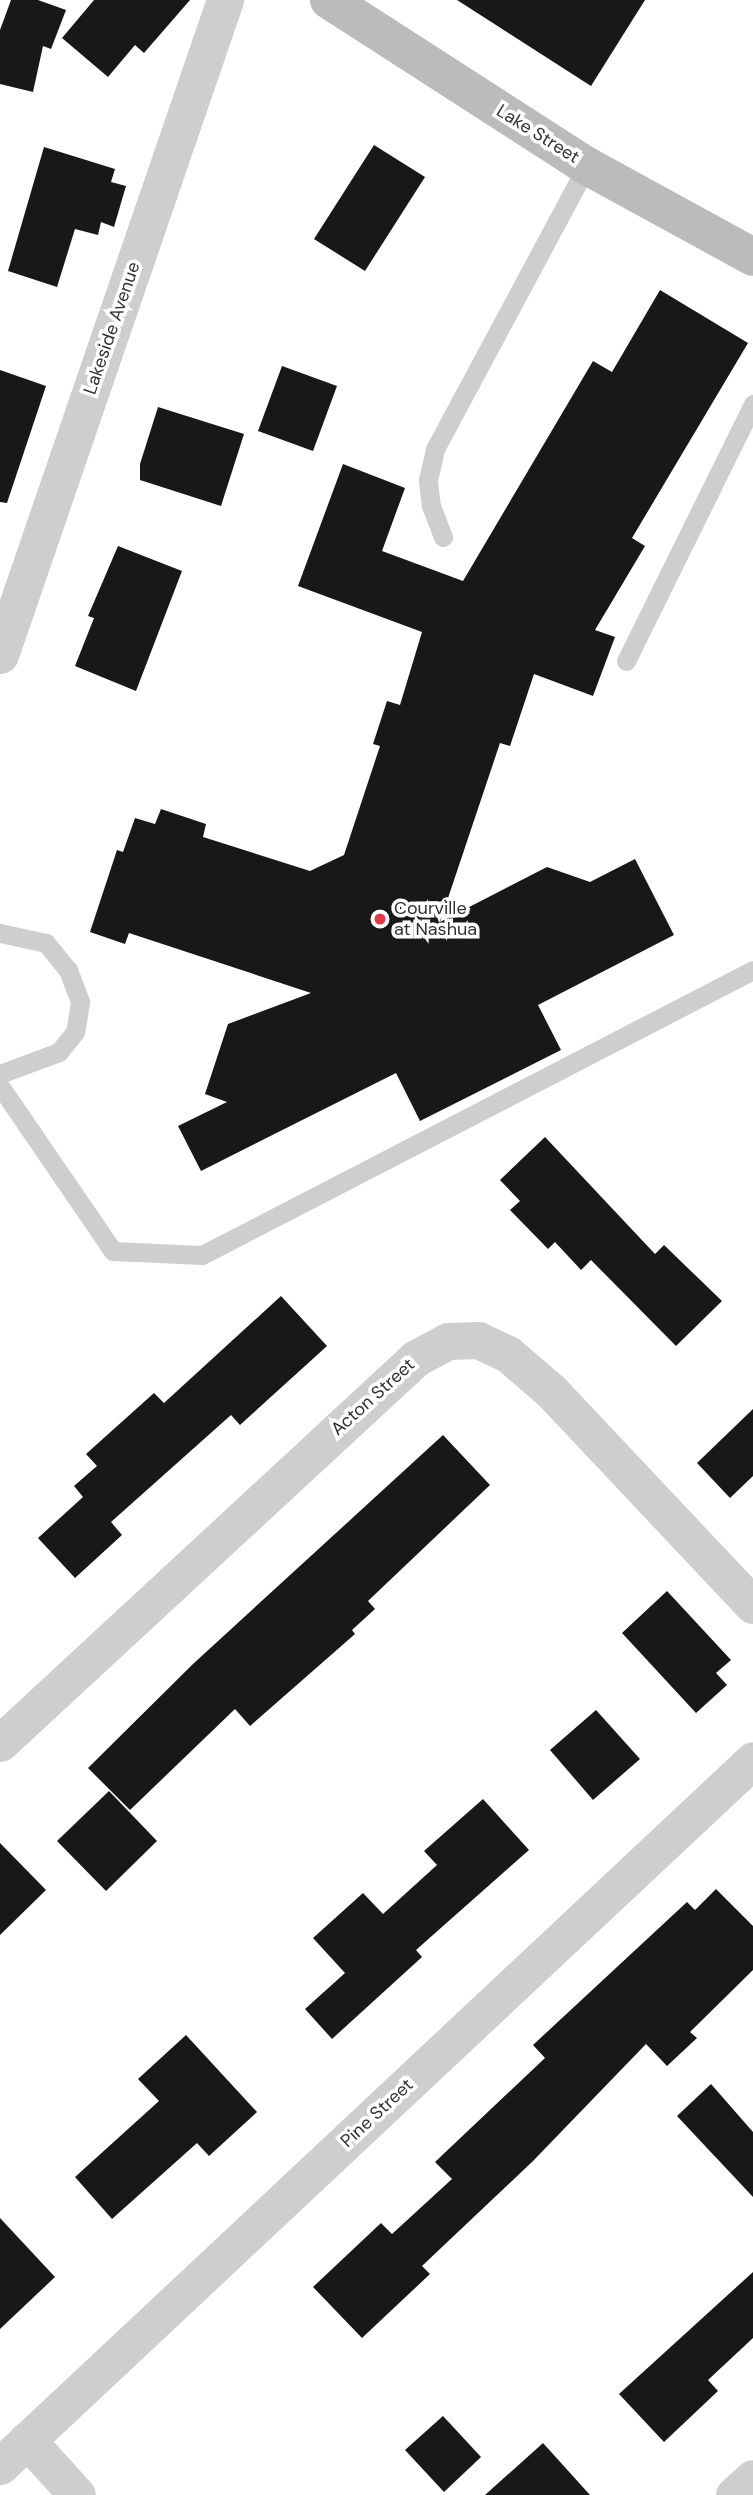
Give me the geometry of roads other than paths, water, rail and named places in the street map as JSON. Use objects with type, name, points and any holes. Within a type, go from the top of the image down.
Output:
[{"type":"street","name":"Lakeside Avenue","points":[[0,655],[225,0]]},
{"type":"street","name":"Lake Street","points":[[330,0],[587,166],[753,257]]},
{"type":"street","name":"Acton Street","points":[[0,1743],[406,1366],[448,1341],[478,1340],[498,1349],[551,1391],[753,1605]]},
{"type":"street","name":"Pine Street","points":[[0,2466],[753,1760]]},
{"type":"street","points":[[27,2440],[77,2495]]},
{"type":"street","points":[[734,2495],[753,2478]]},
{"type":"lane","points":[[443,537],[431,506],[428,480],[435,449],[587,166]]},
{"type":"lane","points":[[626,661],[753,404]]},
{"type":"lane","points":[[0,933],[46,943],[68,970],[80,1002],[75,1032],[59,1052],[0,1074]]},
{"type":"lane","points":[[0,1086],[113,1251],[202,1255],[753,970]]},
{"type":"place","name":"Courville at Nashua","points":[[380,919]]}]
